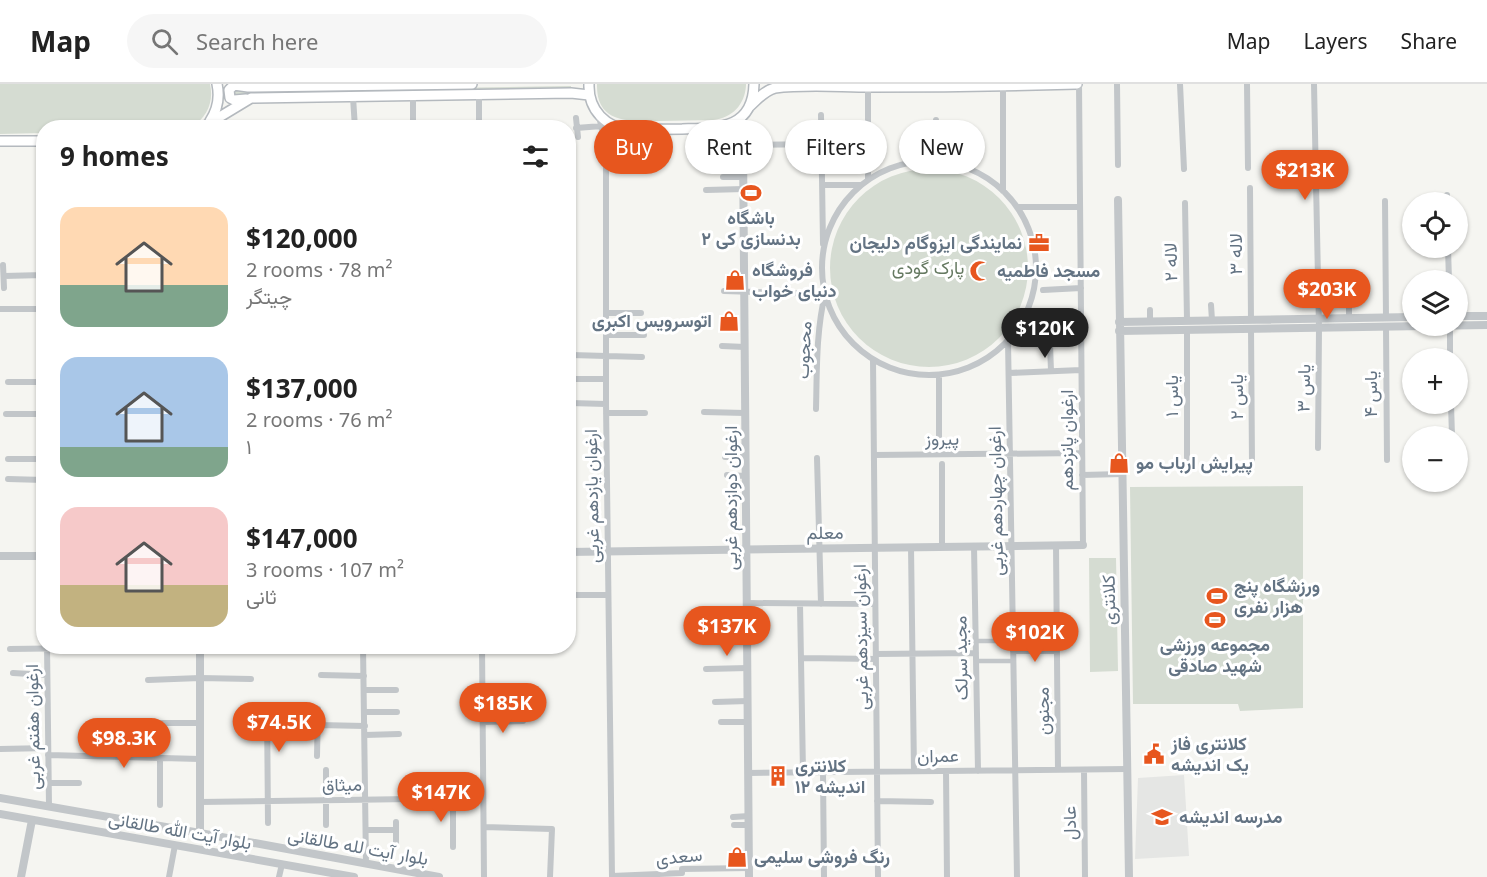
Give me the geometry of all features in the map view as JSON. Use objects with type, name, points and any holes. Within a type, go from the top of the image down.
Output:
[{"type":"main road","points":[[211,120],[218,102],[218,84]]},
{"type":"main road","points":[[472,84],[234,85],[229,90],[229,94],[234,100],[571,93],[589,95]]},
{"type":"main road","points":[[588,84],[591,102],[598,115],[610,124],[631,130],[720,128],[740,118],[752,100],[754,84]]},
{"type":"main road","points":[[749,106],[771,89],[807,86],[1078,84]]},
{"type":"main road","points":[[216,120],[251,98]]},
{"type":"main road","points":[[0,141],[36,141]]},
{"type":"street","name":"ارغوان پانزدهم","points":[[1078,84],[1083,544]]},
{"type":"street","points":[[1117,84],[1118,165]]},
{"type":"street","points":[[1180,84],[1184,169]]},
{"type":"street","points":[[1247,84],[1248,168]]},
{"type":"street","name":"یاس ۳","points":[[1314,84],[1319,318],[1318,448]]},
{"type":"street","points":[[1003,86],[1003,191]]},
{"type":"street","points":[[868,87],[868,180]]},
{"type":"street","points":[[479,95],[479,120]]},
{"type":"street","points":[[413,96],[413,120]]},
{"type":"street","points":[[353,97],[354,120]]},
{"type":"street","name":"ارغوان یازدهم غربی","points":[[598,115],[600,120]]},
{"type":"street","points":[[821,115],[821,120]]},
{"type":"street","points":[[576,118],[578,137]]},
{"type":"street","points":[[576,128],[594,127]]},
{"type":"street","points":[[823,253],[827,234],[847,199],[868,180],[899,166]]},
{"type":"street","name":"ارغوان یازدهم غربی","points":[[606,174],[606,412],[612,877]]},
{"type":"street","name":"ارغوان دوازدهم غربی","points":[[744,174],[749,877]]},
{"type":"street","points":[[822,174],[822,274],[825,294],[832,314],[842,332],[873,360],[888,368],[922,376],[958,372],[977,365],[993,354],[1008,341],[1020,325],[1034,289],[1035,256],[1032,240],[1019,207],[980,174]]},
{"type":"street","points":[[723,177],[744,177]]},
{"type":"street","points":[[822,185],[861,185]]},
{"type":"street","name":"لاله ۳","points":[[1250,188],[1251,320]]},
{"type":"street","points":[[705,189],[744,189]]},
{"type":"street","name":"کلانتری","points":[[1118,200],[1129,877]]},
{"type":"street","points":[[1385,201],[1386,318]]},
{"type":"street","name":"لاله ۲","points":[[1185,203],[1187,320]]},
{"type":"street","points":[[1019,207],[1080,207]]},
{"type":"street","points":[[3,264],[4,288]]},
{"type":"street","points":[[4,276],[36,275]]},
{"type":"street","points":[[1043,290],[1081,288]]},
{"type":"street","points":[[724,291],[825,294]]},
{"type":"street","name":"محجوب","points":[[816,409],[818,335],[825,294]]},
{"type":"street","points":[[1211,305],[1212,320]]},
{"type":"street","points":[[1348,318],[1349,306]]},
{"type":"street","points":[[0,309],[36,309]]},
{"type":"street","points":[[1150,310],[1150,321]]},
{"type":"street","points":[[606,314],[642,313]]},
{"type":"street","points":[[1468,316],[1487,316]]},
{"type":"street","points":[[1119,321],[1402,317]]},
{"type":"street","points":[[1049,318],[1052,371]]},
{"type":"street","points":[[1334,318],[1329,319],[1328,322],[1334,328]]},
{"type":"street","points":[[1309,319],[1314,320],[1309,328]]},
{"type":"street","points":[[1468,326],[1487,326]]},
{"type":"street","name":"یاس ۴","points":[[1386,327],[1387,460]]},
{"type":"street","points":[[1119,331],[1402,327]]},
{"type":"street","name":"یاس ۲","points":[[1251,329],[1252,464]]},
{"type":"street","name":"یاس ۱","points":[[1187,330],[1187,463]]},
{"type":"street","points":[[606,335],[644,335]]},
{"type":"street","name":"ارغوان چهاردهم غربی","points":[[1008,341],[1017,877]]},
{"type":"street","points":[[722,346],[745,347]]},
{"type":"street","points":[[576,355],[642,357]]},
{"type":"street","name":"ارغوان سیزدهم غربی","points":[[873,360],[878,877]]},
{"type":"street","points":[[1009,373],[1081,370]]},
{"type":"street","points":[[939,375],[939,438]]},
{"type":"street","points":[[576,379],[606,379]]},
{"type":"street","points":[[8,382],[36,382]]},
{"type":"street","points":[[576,403],[606,404]]},
{"type":"street","points":[[606,412],[645,413]]},
{"type":"street","points":[[704,412],[746,413]]},
{"type":"street","points":[[6,414],[36,414]]},
{"type":"street","name":"پیروز","points":[[874,455],[1082,453]]},
{"type":"street","points":[[725,457],[746,457]]},
{"type":"street","points":[[817,458],[821,604]]},
{"type":"street","points":[[8,459],[36,459]]},
{"type":"street","points":[[942,464],[942,546]]},
{"type":"street","points":[[1082,475],[1122,474]]},
{"type":"street","points":[[728,476],[746,476]]},
{"type":"street","points":[[8,479],[36,480]]},
{"type":"street","name":"مجنون","points":[[1056,544],[1058,770]]},
{"type":"street","name":"معلم","points":[[576,552],[1083,544]]},
{"type":"street","name":"مجید سرلک","points":[[975,546],[978,771]]},
{"type":"street","points":[[911,547],[914,771]]},
{"type":"street","points":[[0,556],[36,556]]},
{"type":"street","points":[[576,595],[608,595]]},
{"type":"street","points":[[747,603],[875,604]]},
{"type":"street","points":[[800,604],[802,772]]},
{"type":"street","points":[[976,641],[1013,641]]},
{"type":"street","points":[[10,649],[36,648]]},
{"type":"street","points":[[1013,651],[1057,651]]},
{"type":"street","points":[[801,658],[976,653]]},
{"type":"street","name":"ارغوان هفتم غربی","points":[[47,654],[49,807]]},
{"type":"street","points":[[200,654],[200,833]]},
{"type":"street","points":[[363,654],[366,864]]},
{"type":"street","points":[[482,654],[484,877]]},
{"type":"street","points":[[976,662],[1013,661]]},
{"type":"street","points":[[706,669],[747,668]]},
{"type":"street","points":[[12,673],[47,675]]},
{"type":"street","points":[[321,675],[364,676]]},
{"type":"street","points":[[148,680],[251,679]]},
{"type":"street","points":[[364,690],[396,690]]},
{"type":"street","points":[[715,702],[748,701]]},
{"type":"street","points":[[267,705],[268,823]]},
{"type":"street","points":[[317,756],[318,709]]},
{"type":"street","points":[[364,712],[397,712]]},
{"type":"street","points":[[483,722],[523,722]]},
{"type":"street","points":[[721,722],[748,722]]},
{"type":"street","points":[[152,723],[200,723]]},
{"type":"street","points":[[318,725],[364,726]]},
{"type":"street","points":[[365,735],[399,734]]},
{"type":"street","points":[[0,749],[200,759]]},
{"type":"street","points":[[160,758],[160,805]]},
{"type":"street","name":"عمران","points":[[748,773],[1127,769]]},
{"type":"street","points":[[326,770],[326,825]]},
{"type":"street","name":"عادل","points":[[1084,770],[1085,877]]},
{"type":"street","points":[[946,771],[947,877]]},
{"type":"street","points":[[823,772],[824,877]]},
{"type":"street","points":[[49,783],[78,783]]},
{"type":"street","name":"بلوار آیت الله طالقانی","points":[[0,798],[200,833]]},
{"type":"street","points":[[453,798],[453,847]]},
{"type":"street","name":"میثاق","points":[[201,802],[483,798]]},
{"type":"street","points":[[877,801],[931,802]]},
{"type":"street","name":"بلوار آیت الله طالقانی","points":[[0,814],[353,877]]},
{"type":"street","points":[[734,817],[749,820]]},
{"type":"street","points":[[21,877],[32,820]]},
{"type":"street","points":[[734,825],[749,820]]},
{"type":"street","points":[[396,822],[396,843]]},
{"type":"street","points":[[483,827],[552,829],[550,877]]},
{"type":"street","points":[[366,830],[396,830]]},
{"type":"street","name":"بلوار آیت لله طالقانی","points":[[200,833],[439,877]]},
{"type":"street","points":[[169,877],[175,845]]},
{"type":"street","points":[[279,877],[282,864]]},
{"type":"street","name":"سعدی","points":[[612,877],[677,875],[682,873],[682,869],[749,868]]},
{"type":"shaded area","name":"مدرسه اندیشه","points":[[1184,775],[1189,856],[1135,859],[1138,778]]},
{"type":"green space","points":[[0,84],[210,84],[210,103],[201,120],[36,120],[36,133],[0,134]]},
{"type":"green space","points":[[597,84],[746,84],[743,99],[736,109],[720,119],[713,120],[617,118],[602,107]]},
{"type":"green space","points":[[571,86],[571,90],[237,97],[233,92],[235,89],[251,91]]},
{"type":"green space","name":"پارک گودی","points":[[900,174],[958,174],[984,186],[999,198],[1016,221],[1027,258],[1026,287],[1020,306],[1011,323],[999,338],[984,350],[967,359],[948,365],[929,367],[910,365],[891,359],[874,350],[859,338],[847,323],[838,306],[832,287],[830,268],[835,239],[847,213],[859,198],[874,186]]},
{"type":"green space","name":"ورزشگاه پنج هزار نفری","points":[[1303,486],[1303,708],[1240,711],[1238,704],[1133,704],[1130,487]]},
{"type":"green space","points":[[1089,558],[1116,558],[1118,671],[1090,672]]},
{"type":"place","name":"باشگاه بدنسازی کی ۲","points":[[751,193]]},
{"type":"place","name":"نمایندگی ایزوگام دلیجان","points":[[1039,243]]},
{"type":"place","name":"مسجد فاطمیه","points":[[980,271]]},
{"type":"place","name":"فروشگاه دنیای خواب","points":[[735,280]]},
{"type":"place","name":"اتوسرویس اکبری","points":[[729,321]]},
{"type":"place","name":"پیرایش ارباب مو","points":[[1119,463]]},
{"type":"place","name":"ورزشگاه پنج هزار نفری","points":[[1217,596]]},
{"type":"place","name":"مجموعه ورزشی شهید صادقی","points":[[1215,620]]},
{"type":"place","name":"کلانتری فاز یک اندیشه","points":[[1154,754]]},
{"type":"place","name":"کلانتری ۱۲ اندیشه","points":[[778,776]]},
{"type":"place","name":"مدرسه اندیشه","points":[[1162,817]]},
{"type":"place","name":"رنگ فروشی سلیمی","points":[[737,857]]}]
